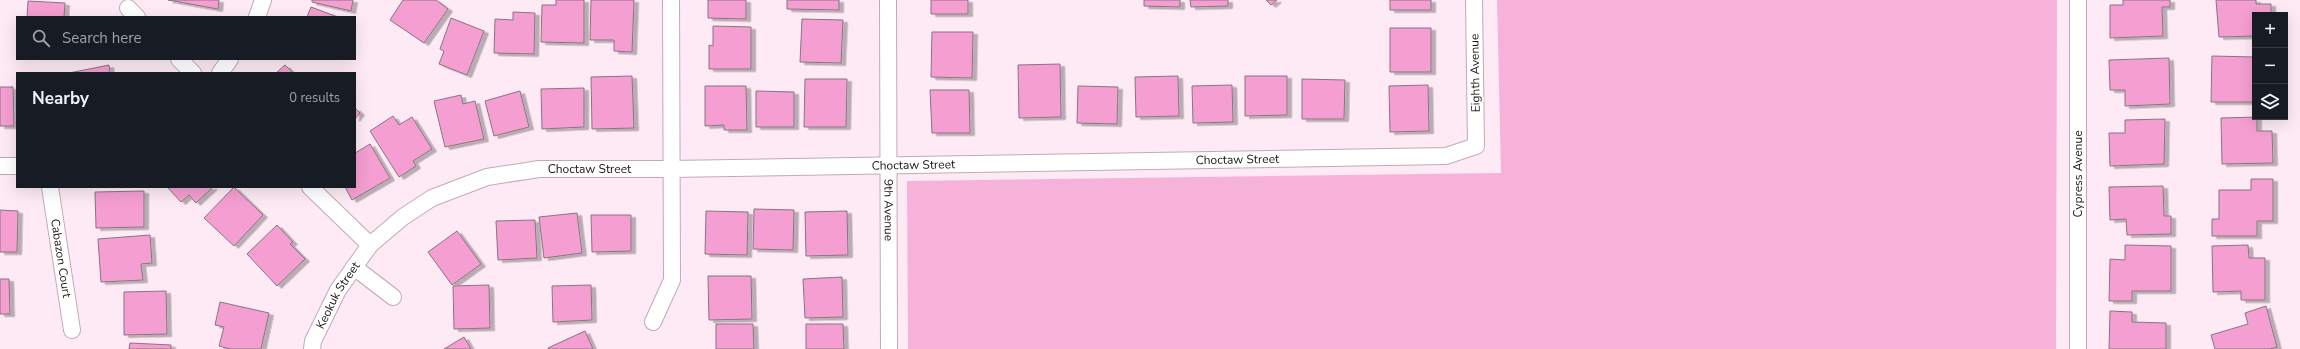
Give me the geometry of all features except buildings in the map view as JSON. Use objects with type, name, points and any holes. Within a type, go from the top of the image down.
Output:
[{"type":"street","points":[[257,16],[263,0]]},
{"type":"street","points":[[653,322],[672,280],[671,0]]},
{"type":"street","name":"9th Avenue","points":[[888,0],[889,349]]},
{"type":"street","name":"Eighth Avenue","points":[[1474,0],[1476,146]]},
{"type":"street","name":"Cypress Avenue","points":[[2078,0],[2078,349]]},
{"type":"street","points":[[180,60],[192,72]]},
{"type":"street","points":[[221,72],[229,60]]},
{"type":"street","name":"Choctaw Street","points":[[370,245],[403,217],[432,198],[487,177],[539,169],[671,169],[889,164],[1446,156],[1476,146]]},
{"type":"street","points":[[0,166],[16,166]]},
{"type":"street","name":"Cabazon Court","points":[[50,188],[72,330]]},
{"type":"street","points":[[311,188],[370,245]]},
{"type":"street","name":"Keokuk Street","points":[[312,349],[313,341],[338,290],[370,245]]},
{"type":"street","points":[[354,267],[393,297]]},
{"type":"shaded area","points":[[1497,0],[2057,0],[2056,349],[908,349],[907,181],[1501,173]]}]
